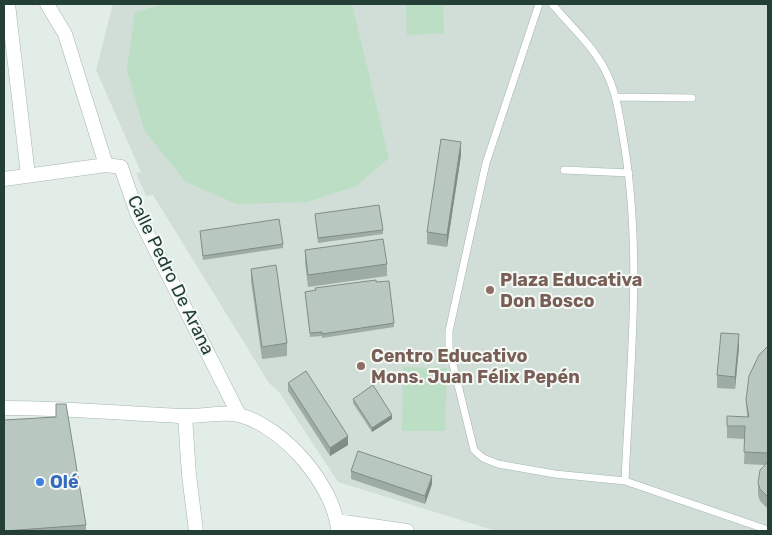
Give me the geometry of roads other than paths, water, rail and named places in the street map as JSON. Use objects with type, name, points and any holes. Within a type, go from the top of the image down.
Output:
[{"type":"street","points":[[8,4],[28,175]]},
{"type":"street","points":[[4,179],[106,165],[64,34],[47,4]]},
{"type":"street","name":"Calle Pedro De Arana","points":[[106,165],[121,166],[137,213],[239,415]]},
{"type":"street","points":[[4,408],[49,408],[185,416],[239,415],[271,430],[294,450],[311,469],[322,487],[337,526],[407,531]]},
{"type":"street","points":[[185,416],[189,475],[196,531]]},
{"type":"lane","points":[[539,4],[486,163],[449,330],[449,348],[474,450],[483,458],[498,464],[555,474],[625,481],[755,529],[768,530]]},
{"type":"lane","points":[[552,4],[587,44],[604,68],[616,97],[629,173],[633,228],[633,284],[625,481]]},
{"type":"lane","points":[[616,97],[692,98]]},
{"type":"lane","points":[[564,170],[629,173]]},
{"type":"place","name":"Plaza Educativa Don Bosco","points":[[490,290]]},
{"type":"place","name":"Centro Educativo Mons. Juan Félix Pepén","points":[[361,366]]},
{"type":"place","name":"Olé","points":[[40,482]]}]
